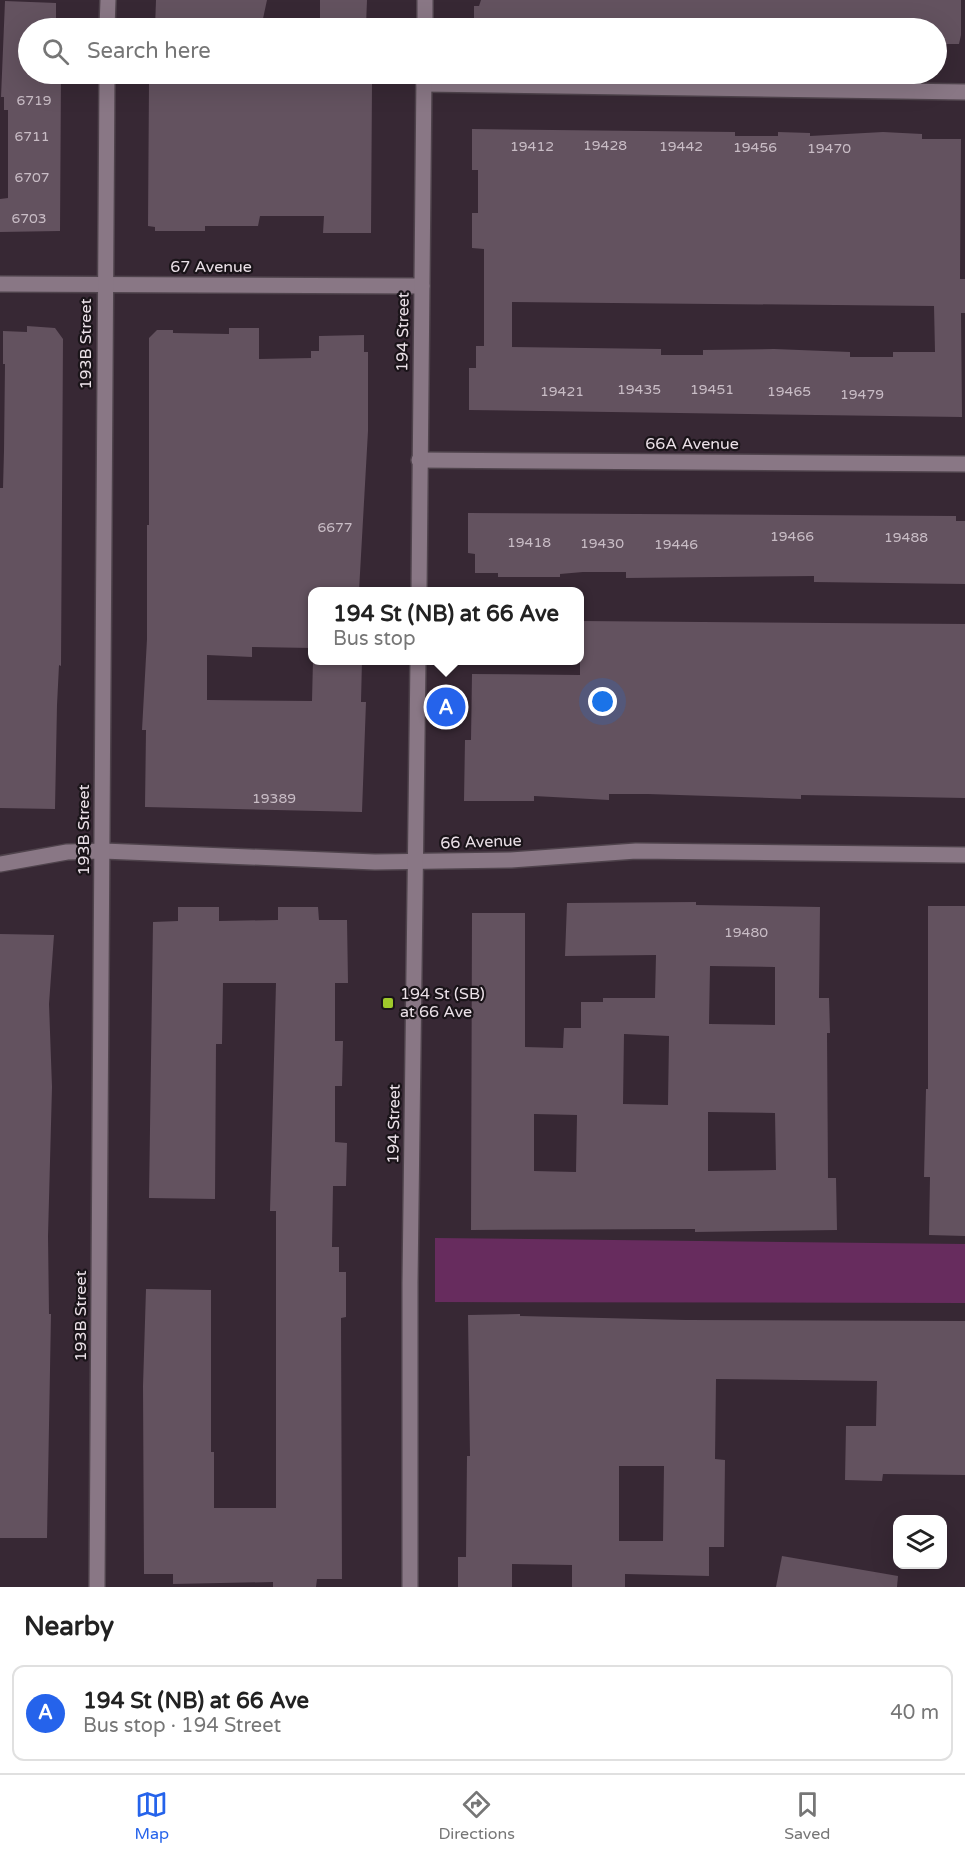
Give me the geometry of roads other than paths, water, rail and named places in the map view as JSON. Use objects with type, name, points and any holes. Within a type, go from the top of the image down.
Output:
[{"type":"street","points":[[107,18],[108,0]]},
{"type":"street","points":[[424,18],[425,0]]},
{"type":"street","name":"193B Street","points":[[97,1587],[107,84]]},
{"type":"street","name":"194 Street","points":[[419,587],[424,84]]},
{"type":"street","points":[[632,84],[965,92]]},
{"type":"street","name":"67 Avenue","points":[[0,284],[422,286]]},
{"type":"street","name":"66A Avenue","points":[[419,460],[965,464]]},
{"type":"street","name":"194 Street","points":[[410,1587],[418,665]]},
{"type":"street","name":"66 Avenue","points":[[0,864],[67,852],[102,851],[415,862],[511,860],[636,851],[965,855]]},
{"type":"place","name":"194 St (NB) at 66 Ave","points":[[446,707]]},
{"type":"place","name":"194 St (SB) at 66 Ave","points":[[388,1003]]}]
